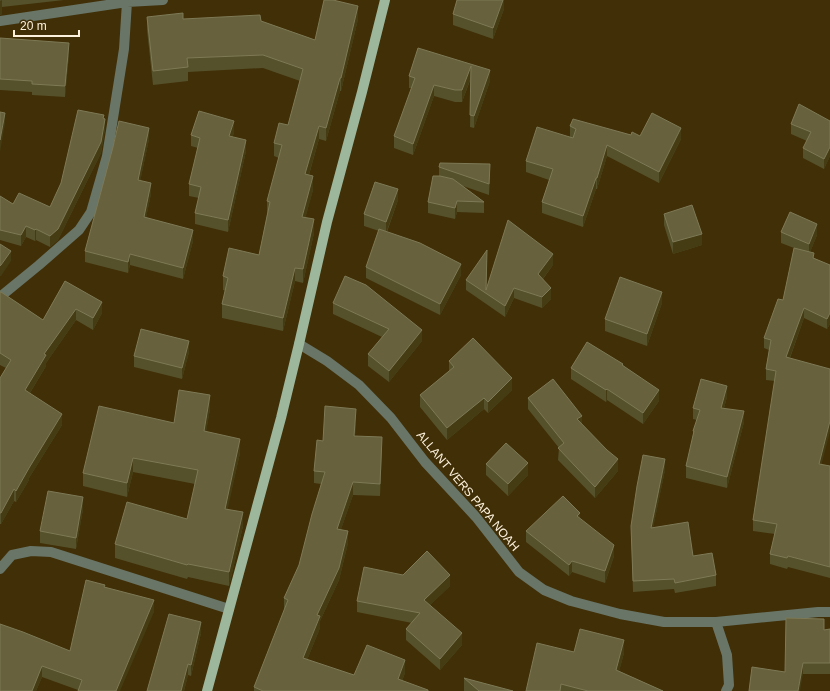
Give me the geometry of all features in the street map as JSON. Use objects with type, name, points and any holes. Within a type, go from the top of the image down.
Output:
[{"type":"main road","points":[[207,691],[259,502],[299,344],[327,222],[385,0]]},
{"type":"street","points":[[0,21],[127,2],[163,0]]},
{"type":"street","points":[[0,297],[79,230],[91,212],[107,156],[124,49],[127,2]]},
{"type":"street","name":"ALLANT VERS PAPA NOAH","points":[[299,344],[327,361],[359,385],[391,418],[425,462],[476,517],[519,572],[544,590],[571,601],[620,614],[664,622],[716,622],[830,612]]},
{"type":"street","points":[[0,569],[12,555],[31,551],[50,552],[229,609]]},
{"type":"street","points":[[716,622],[727,655],[729,686],[726,691]]},
{"type":"building","points":[[324,0],[333,0],[358,6],[341,78],[326,128],[319,126],[305,174],[313,176],[302,217],[314,219],[303,269],[295,268],[283,318],[222,304],[228,278],[223,276],[229,248],[259,255],[270,202],[267,201],[282,145],[274,143],[279,123],[288,125],[303,69],[263,55],[187,58],[188,67],[153,71],[147,17],[183,13],[183,19],[260,15],[261,21],[315,40]]},
{"type":"building","points":[[457,0],[503,0],[493,28],[453,14]]},
{"type":"building","points":[[0,38],[69,43],[65,86],[32,84],[32,81],[0,79]]},
{"type":"building","points":[[418,48],[490,70],[474,116],[470,115],[471,66],[462,90],[455,90],[434,85],[413,144],[394,136],[415,78],[409,76]]},
{"type":"building","points":[[799,104],[830,121],[830,147],[824,159],[803,148],[811,132],[791,124]]},
{"type":"building","points":[[78,110],[104,115],[103,118],[105,119],[101,142],[58,229],[50,236],[26,226],[21,235],[0,230],[0,196],[13,204],[19,193],[50,207],[61,183]]},
{"type":"building","points":[[199,111],[234,121],[229,136],[246,140],[228,220],[195,213],[201,187],[189,184],[200,138],[191,135]]},
{"type":"building","points":[[0,112],[5,113],[0,140]]},
{"type":"building","points":[[652,113],[681,128],[659,172],[607,145],[583,216],[542,202],[553,169],[526,161],[537,127],[573,138],[576,129],[570,126],[573,119],[631,135],[632,132],[640,136]]},
{"type":"building","points":[[119,121],[149,128],[138,180],[151,183],[144,217],[193,230],[183,268],[130,254],[128,262],[85,251]]},
{"type":"building","points":[[440,163],[490,164],[489,184],[439,167]]},
{"type":"building","points":[[433,176],[453,179],[484,202],[457,201],[455,208],[428,202]]},
{"type":"building","points":[[375,182],[398,189],[386,222],[364,214]]},
{"type":"building","points":[[692,205],[702,234],[673,242],[664,214]]},
{"type":"building","points":[[790,212],[817,224],[809,244],[781,232]]},
{"type":"building","points":[[508,220],[553,254],[538,274],[551,288],[542,297],[514,288],[505,306],[466,280],[487,250],[486,290]]},
{"type":"building","points":[[379,229],[420,243],[461,264],[440,304],[366,267]]},
{"type":"building","points":[[0,244],[11,251],[0,266]]},
{"type":"building","points":[[794,248],[814,253],[813,258],[830,265],[830,313],[827,319],[804,308],[786,357],[830,369],[830,421],[819,464],[830,466],[830,567],[788,556],[787,558],[770,554],[777,524],[753,520],[776,371],[766,369],[771,340],[764,338],[778,299],[783,300]]},
{"type":"building","points":[[345,276],[366,285],[422,330],[389,371],[368,354],[389,329],[333,303]]},
{"type":"building","points":[[620,277],[662,292],[647,334],[605,319]]},
{"type":"building","points":[[65,281],[102,302],[93,318],[76,309],[44,354],[46,355],[25,390],[62,414],[16,491],[14,489],[0,513],[0,378],[11,360],[0,353],[0,292],[43,320]]},
{"type":"building","points":[[141,329],[189,341],[182,368],[134,356]]},
{"type":"building","points":[[473,338],[512,378],[488,402],[484,398],[447,428],[420,395],[454,367],[449,361]]},
{"type":"building","points":[[587,342],[623,364],[622,365],[659,390],[643,413],[607,389],[606,390],[571,368]]},
{"type":"building","points":[[553,379],[582,416],[577,419],[607,450],[618,459],[595,487],[558,448],[564,443],[528,398]]},
{"type":"building","points":[[701,379],[727,386],[721,408],[744,411],[727,477],[686,466],[693,431],[700,410],[693,408]]},
{"type":"building","points":[[179,390],[210,395],[204,431],[240,439],[225,509],[243,512],[229,572],[187,565],[115,544],[127,502],[187,519],[198,470],[133,458],[127,483],[83,473],[99,406],[174,423]]},
{"type":"building","points":[[325,406],[356,409],[354,436],[382,437],[380,484],[353,482],[337,529],[348,531],[339,568],[317,615],[320,616],[303,658],[354,675],[367,645],[405,660],[398,679],[428,691],[263,691],[254,687],[288,600],[284,598],[299,565],[312,514],[325,472],[314,471],[317,440],[323,441]]},
{"type":"building","points":[[506,443],[528,463],[508,484],[486,464]]},
{"type":"building","points":[[643,455],[665,459],[651,528],[688,522],[693,556],[712,553],[716,575],[675,583],[674,579],[633,581],[631,526]]},
{"type":"building","points":[[48,491],[83,497],[76,538],[40,531]]},
{"type":"building","points":[[563,496],[580,513],[577,516],[614,545],[605,571],[572,561],[569,565],[526,531]]},
{"type":"building","points":[[427,551],[450,575],[424,600],[462,633],[440,659],[406,629],[420,613],[357,601],[364,567],[403,575]]},
{"type":"building","points":[[86,580],[105,585],[104,587],[154,600],[116,691],[78,691],[82,680],[42,666],[32,691],[0,691],[0,624],[70,651]]},
{"type":"building","points":[[169,614],[201,622],[191,665],[188,664],[181,691],[147,691]]},
{"type":"building","points":[[786,618],[824,619],[824,630],[830,629],[830,663],[803,663],[798,691],[749,691],[752,667],[785,672]]},
{"type":"building","points":[[580,629],[624,640],[616,670],[663,691],[588,691],[561,684],[560,691],[526,691],[537,643],[574,652]]},
{"type":"building","points":[[464,678],[513,691],[479,691]]}]
